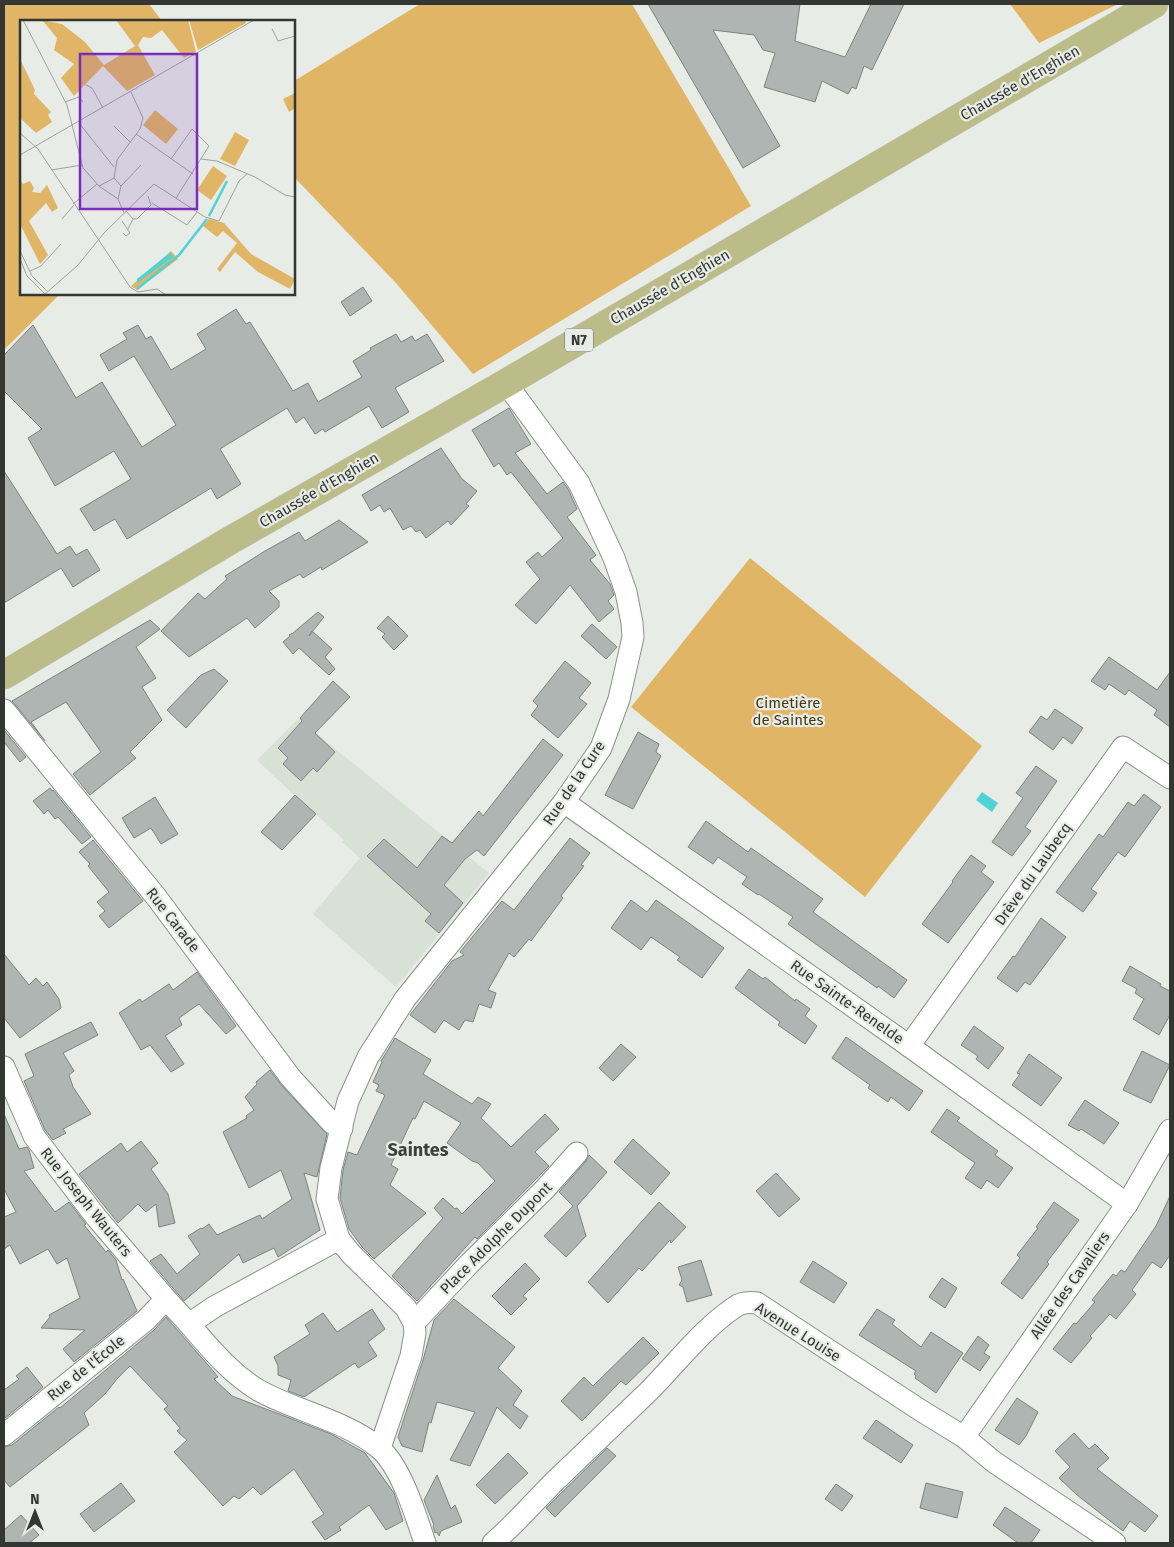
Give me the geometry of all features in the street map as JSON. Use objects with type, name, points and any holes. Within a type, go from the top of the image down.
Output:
[{"type":"main road","name":"Chaussée d'Enghien","points":[[4,675],[229,541],[506,383],[1154,4]]},
{"type":"street","name":"Rue de la Cure","points":[[342,1128],[348,1101],[368,1057],[405,999],[564,802],[601,748],[619,699],[633,637],[626,592],[617,567],[579,483],[506,383]]},
{"type":"street","name":"Rue Carade","points":[[4,710],[157,898],[291,1078],[332,1123],[342,1128]]},
{"type":"street","name":"Drève du Laubecq","points":[[909,1046],[1123,747],[1170,778]]},
{"type":"street","name":"Rue Sainte-Renelde","points":[[564,802],[909,1046],[1127,1204]]},
{"type":"street","name":"Rue Joseph Wauters","points":[[4,1067],[12,1109],[96,1217],[189,1324]]},
{"type":"street","points":[[342,1128],[331,1168],[327,1199],[339,1239],[406,1308],[414,1323],[415,1333],[411,1356],[380,1448]]},
{"type":"street","name":"Allée des Cavaliers","points":[[964,1437],[1127,1204],[1170,1130]]},
{"type":"street","name":"Place Adolphe Dupont","points":[[414,1323],[469,1264],[545,1190],[577,1153]]},
{"type":"street","points":[[339,1239],[214,1307],[189,1324],[224,1362],[258,1390],[311,1412],[359,1435],[380,1448],[396,1470],[415,1512],[425,1543]]},
{"type":"street","name":"Rue de l'École","points":[[4,1435],[146,1320],[166,1299]]},
{"type":"street","name":"Avenue Louise","points":[[493,1543],[517,1522],[530,1506],[648,1392],[711,1327],[736,1306],[748,1302],[757,1303],[964,1437],[994,1462],[1116,1543]]},
{"type":"shaded area","points":[[298,719],[489,873],[396,987],[313,914],[360,858],[342,842],[344,840],[257,760]]},
{"type":"green space","points":[[4,4],[149,4],[161,20],[20,20],[20,295],[59,295],[4,350]]},
{"type":"green space","points":[[420,4],[632,4],[751,206],[473,374],[396,283],[295,178],[295,80]]},
{"type":"green space","points":[[1010,4],[1118,4],[1039,43]]},
{"type":"green space","name":"Cimetière de Saintes","points":[[750,558],[982,746],[865,897],[631,707]]},
{"type":"water","points":[[982,792],[998,803],[992,812],[976,800]]},
{"type":"building","points":[[648,4],[800,4],[795,41],[845,57],[871,4],[904,4],[872,70],[864,66],[856,89],[852,87],[848,94],[822,81],[815,102],[764,87],[775,53],[763,50],[754,35],[713,30],[780,146],[743,168]]},
{"type":"building","points":[[363,287],[372,301],[350,316],[341,302]]},
{"type":"building","points":[[236,309],[246,324],[250,322],[293,391],[308,383],[318,402],[362,377],[353,361],[371,350],[370,348],[396,334],[401,342],[412,336],[415,341],[427,334],[444,361],[395,388],[409,412],[382,428],[369,406],[325,432],[323,429],[315,434],[304,417],[296,423],[287,408],[220,449],[241,484],[217,499],[211,488],[127,539],[115,519],[94,531],[80,509],[131,479],[114,451],[55,486],[28,438],[42,429],[4,391],[4,355],[33,325],[76,398],[102,382],[142,447],[176,425],[134,356],[109,371],[100,355],[127,339],[123,333],[138,325],[146,339],[151,336],[171,370],[206,349],[197,334]]},
{"type":"building","points":[[509,408],[531,444],[515,453],[547,494],[563,482],[577,509],[567,517],[596,555],[590,560],[610,584],[614,595],[608,601],[614,609],[599,622],[570,585],[536,624],[515,605],[540,579],[526,562],[538,552],[542,557],[563,538],[511,472],[507,475],[499,463],[494,467],[472,430]]},
{"type":"building","points":[[441,448],[462,479],[477,491],[466,504],[469,506],[451,525],[448,521],[426,538],[420,530],[416,532],[411,526],[403,530],[390,508],[384,512],[380,505],[371,511],[362,495]]},
{"type":"building","points":[[4,471],[57,554],[70,546],[76,555],[87,549],[100,570],[73,587],[61,568],[4,603]]},
{"type":"building","points":[[339,520],[368,542],[322,570],[321,567],[303,578],[300,574],[269,591],[279,601],[279,607],[255,628],[247,618],[189,657],[161,631],[198,593],[205,599],[227,579],[225,576],[265,551],[299,532],[305,541]]},
{"type":"building","points":[[318,612],[324,617],[313,631],[332,649],[325,657],[335,669],[329,675],[299,648],[293,654],[283,642]]},
{"type":"building","points":[[388,616],[408,636],[394,650],[382,637],[385,634],[377,628]]},
{"type":"building","points":[[150,620],[160,629],[136,647],[156,678],[142,687],[162,720],[130,752],[136,758],[90,795],[73,774],[101,752],[66,702],[31,722],[45,741],[12,701]]},
{"type":"building","points":[[592,624],[617,647],[606,659],[581,636]]},
{"type":"building","points":[[1109,657],[1157,690],[1170,672],[1170,727],[1154,715],[1157,710],[1129,690],[1125,695],[1109,684],[1105,690],[1091,681]]},
{"type":"building","points":[[565,661],[591,683],[579,698],[587,704],[558,738],[531,715],[538,706],[533,701]]},
{"type":"building","points":[[214,669],[228,681],[186,728],[167,710],[201,675]]},
{"type":"building","points":[[333,681],[350,697],[315,733],[335,752],[317,772],[313,768],[301,781],[283,764],[288,758],[278,748],[302,721],[300,718]]},
{"type":"building","points":[[1055,709],[1083,728],[1072,744],[1063,737],[1053,750],[1029,732],[1041,716],[1047,720]]},
{"type":"building","points":[[4,730],[26,757],[20,762],[4,742]]},
{"type":"building","points":[[638,732],[659,744],[656,752],[661,756],[633,809],[605,795]]},
{"type":"building","points":[[543,739],[563,755],[484,856],[477,850],[465,859],[444,885],[463,903],[439,933],[425,921],[431,914],[367,856],[384,839],[417,868],[442,836],[452,843],[479,811],[483,816]]},
{"type":"building","points":[[1036,766],[1057,781],[1025,827],[1031,831],[1012,856],[992,842],[1023,798],[1016,793]]},
{"type":"building","points":[[50,788],[91,837],[82,844],[58,817],[55,819],[48,810],[44,814],[33,801]]},
{"type":"building","points":[[1144,794],[1161,807],[1125,857],[1118,852],[1091,889],[1097,893],[1083,912],[1056,892],[1099,834],[1103,837],[1128,802],[1134,806]]},
{"type":"building","points":[[295,795],[316,814],[282,850],[261,832]]},
{"type":"building","points":[[155,797],[178,834],[161,844],[151,828],[134,838],[122,818]]},
{"type":"building","points":[[706,821],[748,852],[751,848],[823,899],[813,912],[907,980],[894,998],[878,986],[877,988],[788,924],[793,917],[742,884],[747,877],[718,857],[713,864],[688,847]]},
{"type":"building","points":[[570,838],[590,853],[581,865],[584,866],[531,941],[529,939],[514,957],[509,953],[488,990],[496,993],[491,1008],[479,1004],[473,1022],[465,1020],[459,1030],[444,1020],[435,1033],[410,1015],[452,961],[464,955],[460,952],[502,901],[514,910]]},
{"type":"building","points":[[93,840],[143,901],[109,928],[99,916],[105,911],[97,902],[109,892],[88,866],[90,864],[79,852]]},
{"type":"building","points":[[971,855],[986,866],[981,872],[994,882],[948,943],[922,924]]},
{"type":"building","points":[[631,900],[647,912],[656,900],[724,948],[702,978],[677,960],[680,957],[651,937],[641,950],[611,928]]},
{"type":"building","points":[[1041,918],[1066,937],[1030,985],[1025,982],[1017,992],[997,978],[1013,956],[1015,957]]},
{"type":"building","points":[[4,954],[29,985],[36,978],[43,986],[47,982],[59,999],[61,1008],[20,1038],[4,1018]]},
{"type":"building","points":[[1130,966],[1170,991],[1170,1015],[1159,1035],[1133,1019],[1144,999],[1135,993],[1137,989],[1122,981]]},
{"type":"building","points":[[749,969],[763,979],[765,977],[795,1001],[796,999],[810,1009],[805,1016],[817,1026],[805,1044],[778,1025],[780,1022],[735,988]]},
{"type":"building","points":[[197,972],[236,1026],[226,1034],[199,1004],[179,1018],[182,1025],[165,1036],[184,1064],[171,1072],[150,1045],[141,1050],[119,1013],[140,999],[142,1002],[169,984],[173,990]]},
{"type":"building","points":[[91,1022],[98,1035],[63,1053],[74,1071],[69,1075],[73,1087],[91,1114],[63,1129],[66,1133],[53,1140],[45,1130],[24,1081],[34,1076],[25,1054]]},
{"type":"building","points":[[974,1026],[1004,1048],[988,1069],[976,1059],[978,1056],[961,1045]]},
{"type":"building","points":[[846,1037],[923,1091],[909,1111],[891,1097],[888,1102],[868,1088],[870,1085],[832,1058]]},
{"type":"building","points":[[395,1038],[431,1060],[423,1074],[472,1104],[478,1097],[491,1104],[481,1118],[511,1147],[545,1114],[559,1129],[535,1152],[549,1166],[477,1239],[475,1237],[417,1301],[392,1276],[443,1218],[434,1208],[443,1198],[462,1214],[495,1181],[478,1163],[472,1161],[447,1143],[461,1123],[424,1101],[415,1119],[413,1118],[391,1165],[398,1169],[390,1185],[426,1213],[374,1259],[362,1247],[349,1229],[340,1198],[343,1170],[348,1152],[357,1155],[385,1095],[376,1091],[379,1085],[373,1082],[381,1061]]},
{"type":"building","points":[[621,1044],[636,1057],[613,1081],[599,1068]]},
{"type":"building","points":[[1142,1051],[1170,1065],[1151,1103],[1123,1090]]},
{"type":"building","points":[[1029,1054],[1062,1078],[1041,1106],[1012,1085],[1020,1074],[1017,1073]]},
{"type":"building","points":[[270,1070],[282,1086],[327,1134],[317,1177],[304,1173],[320,1230],[278,1257],[274,1248],[243,1263],[239,1254],[184,1301],[150,1261],[161,1254],[177,1274],[200,1254],[188,1236],[209,1224],[217,1235],[260,1215],[262,1219],[292,1199],[281,1170],[249,1188],[223,1132],[247,1118],[246,1116],[254,1110],[245,1097],[257,1084],[256,1082]]},
{"type":"building","points":[[1085,1100],[1119,1123],[1104,1144],[1081,1129],[1079,1131],[1068,1125]]},
{"type":"building","points":[[947,1109],[960,1118],[957,1121],[998,1151],[995,1155],[1013,1168],[998,1188],[987,1180],[981,1189],[965,1178],[975,1163],[931,1132]]},
{"type":"building","points":[[4,1114],[19,1149],[27,1147],[29,1150],[34,1168],[24,1171],[55,1212],[69,1202],[86,1224],[84,1225],[106,1252],[108,1250],[116,1260],[122,1280],[137,1311],[74,1362],[63,1349],[85,1330],[41,1328],[50,1317],[49,1315],[80,1298],[67,1258],[57,1264],[48,1249],[20,1264],[10,1245],[4,1249],[4,1217],[16,1212],[4,1189]]},
{"type":"building","points":[[633,1139],[670,1173],[651,1195],[614,1162]]},
{"type":"building","points":[[141,1141],[158,1163],[151,1169],[168,1194],[175,1223],[159,1227],[156,1204],[146,1212],[138,1204],[118,1223],[79,1174],[121,1143],[127,1152]]},
{"type":"building","points":[[589,1155],[607,1172],[577,1206],[586,1236],[566,1257],[544,1236],[573,1206],[559,1192]]},
{"type":"building","points":[[776,1173],[800,1199],[779,1217],[756,1191]]},
{"type":"building","points":[[1170,1196],[1170,1255],[1161,1268],[1152,1262],[1132,1290],[1136,1294],[1116,1319],[1110,1314],[1090,1336],[1092,1338],[1071,1363],[1053,1349],[1074,1323],[1076,1324],[1095,1302],[1092,1300],[1113,1274],[1116,1276],[1121,1270],[1125,1272],[1156,1226]]},
{"type":"building","points":[[659,1202],[686,1227],[671,1243],[670,1240],[642,1271],[639,1268],[608,1303],[588,1282]]},
{"type":"building","points":[[1054,1202],[1079,1220],[1022,1299],[1001,1283],[1020,1258],[1017,1255],[1038,1228],[1036,1227]]},
{"type":"building","points":[[701,1260],[712,1295],[687,1302],[683,1287],[679,1285],[682,1280],[678,1267]]},
{"type":"building","points":[[813,1261],[847,1283],[834,1303],[800,1282]]},
{"type":"building","points":[[525,1263],[540,1279],[523,1296],[527,1299],[511,1315],[492,1296]]},
{"type":"building","points":[[942,1278],[957,1288],[945,1308],[929,1297]]},
{"type":"building","points":[[454,1299],[515,1347],[498,1368],[522,1391],[513,1405],[528,1416],[520,1429],[497,1407],[470,1466],[450,1460],[475,1412],[437,1402],[431,1423],[429,1422],[422,1452],[402,1446],[398,1437],[434,1320]]},
{"type":"building","points":[[372,1309],[385,1329],[368,1342],[377,1356],[358,1368],[355,1363],[304,1397],[288,1391],[291,1380],[278,1375],[278,1366],[274,1357],[310,1334],[305,1325],[323,1313],[337,1332]]},
{"type":"building","points":[[877,1309],[895,1320],[892,1324],[921,1347],[931,1332],[963,1353],[936,1393],[915,1378],[914,1374],[916,1371],[859,1335]]},
{"type":"building","points":[[166,1317],[218,1377],[214,1379],[232,1396],[331,1434],[365,1453],[394,1493],[403,1521],[386,1530],[369,1505],[339,1527],[341,1530],[325,1540],[312,1522],[324,1514],[294,1469],[261,1495],[253,1487],[239,1499],[234,1496],[223,1506],[174,1452],[187,1440],[177,1431],[180,1428],[164,1409],[168,1406],[130,1366],[105,1394],[84,1413],[89,1425],[10,1487],[4,1480],[4,1447],[12,1445],[60,1408],[154,1330]]},
{"type":"building","points":[[978,1336],[989,1345],[984,1353],[990,1357],[980,1371],[962,1359]]},
{"type":"building","points":[[643,1337],[659,1353],[626,1385],[621,1381],[582,1421],[561,1401],[584,1377],[593,1386]]},
{"type":"building","points":[[27,1367],[43,1387],[4,1419],[4,1390],[19,1379],[16,1376]]},
{"type":"building","points":[[1017,1398],[1038,1412],[1026,1436],[1019,1445],[995,1430]]},
{"type":"building","points":[[876,1420],[913,1445],[901,1463],[863,1438]]},
{"type":"building","points":[[1074,1433],[1089,1449],[1095,1444],[1109,1458],[1097,1469],[1158,1516],[1145,1532],[1130,1521],[1123,1531],[1077,1495],[1059,1478],[1070,1467],[1055,1451]]},
{"type":"building","points":[[607,1448],[616,1456],[555,1517],[546,1508]]},
{"type":"building","points":[[508,1453],[528,1473],[495,1504],[476,1485]]},
{"type":"building","points":[[437,1475],[451,1509],[455,1505],[462,1522],[441,1531],[439,1536],[437,1532],[435,1533],[434,1525],[424,1500]]},
{"type":"building","points":[[121,1483],[135,1501],[94,1532],[80,1514]]},
{"type":"building","points":[[926,1483],[963,1492],[957,1518],[920,1508]]},
{"type":"building","points":[[836,1484],[853,1496],[842,1511],[825,1499]]},
{"type":"building","points":[[1005,1507],[1040,1530],[1031,1543],[1018,1543],[993,1525]]},
{"type":"building","points":[[21,1515],[39,1535],[29,1543],[4,1543],[4,1530]]},
{"type":"district","name":"Saintes","points":[[418,1150]]}]
